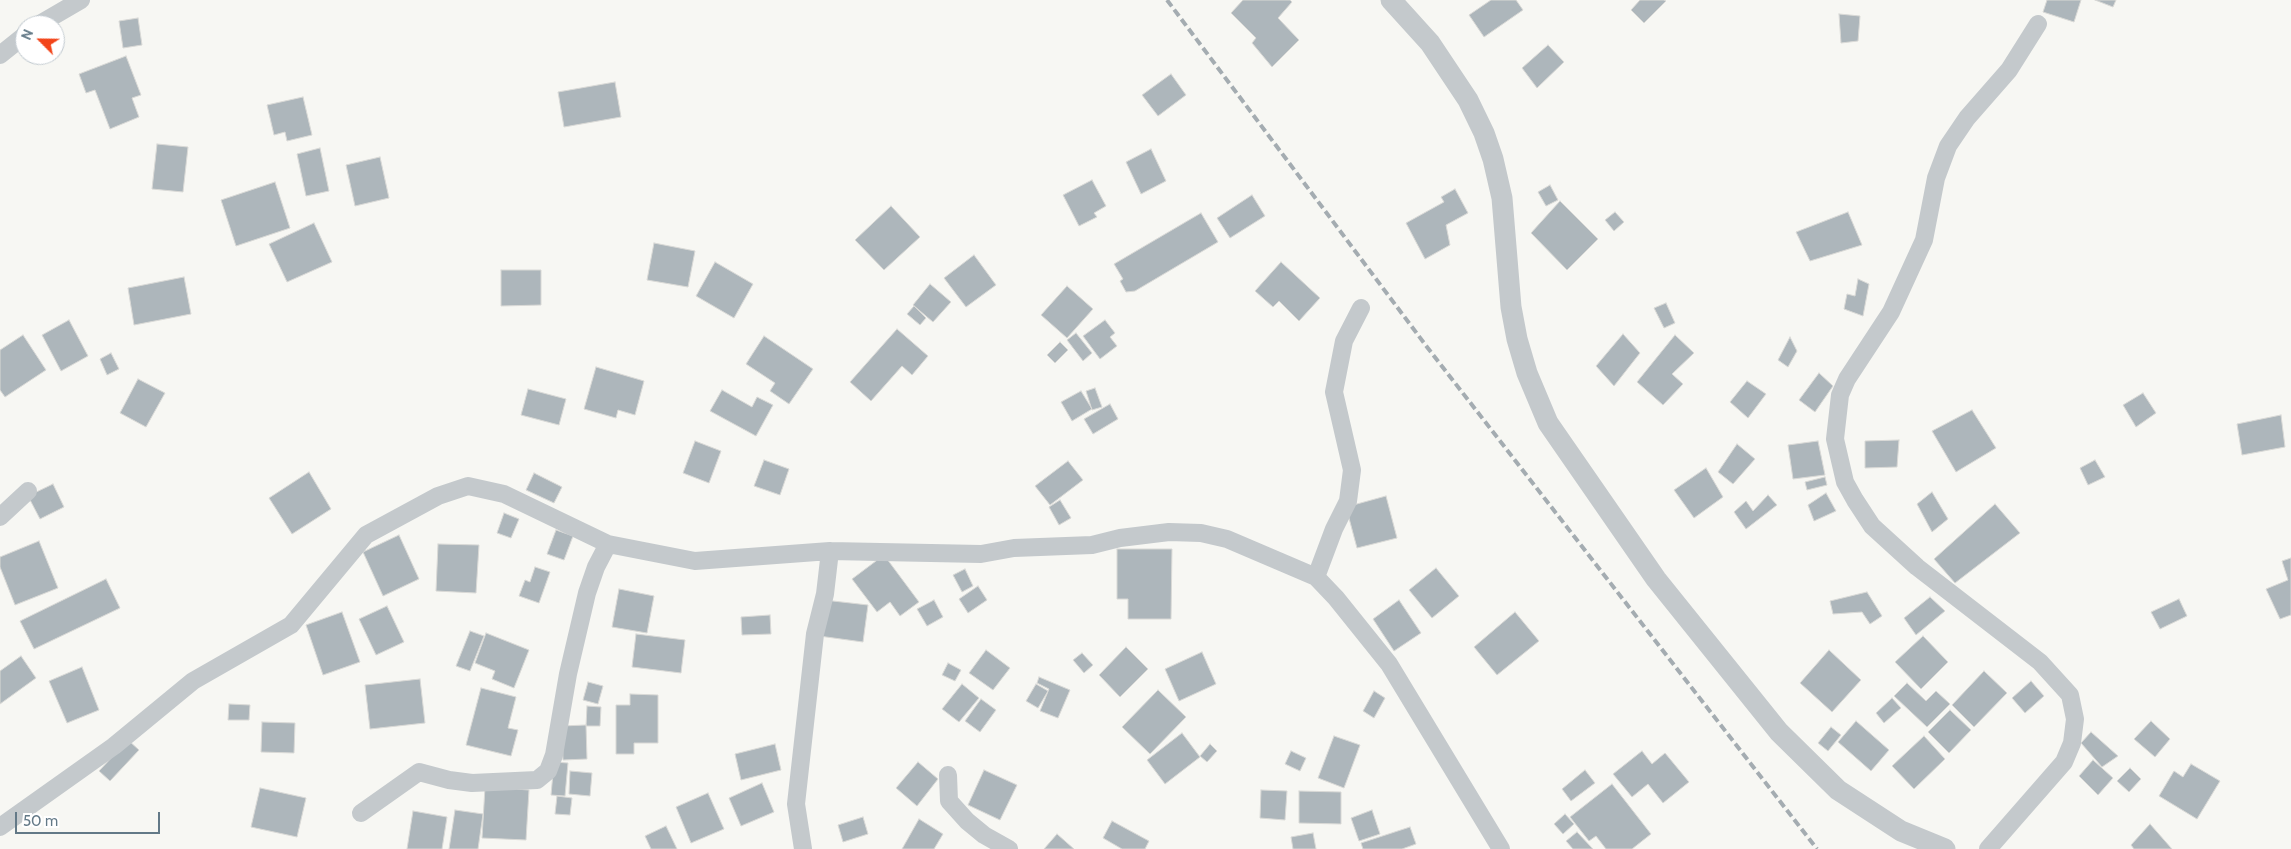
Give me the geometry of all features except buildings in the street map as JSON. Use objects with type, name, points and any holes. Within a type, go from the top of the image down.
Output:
[{"type":"street","points":[[55,15],[80,0]]},
{"type":"street","points":[[1392,0],[1430,43],[1468,100],[1484,133],[1493,159],[1502,198],[1511,307],[1517,339],[1527,373],[1548,423],[1656,580],[1779,732],[1838,790],[1901,831],[1945,849]]},
{"type":"street","points":[[1988,849],[2064,762],[2072,742],[2075,720],[2070,695],[2040,662],[1917,566],[1872,526],[1854,500],[1845,482],[1835,439],[1840,396],[1847,379],[1891,312],[1924,240],[1936,178],[1948,146],[1967,118],[2009,70],[2038,24]]},
{"type":"street","points":[[0,55],[15,44]]},
{"type":"street","points":[[1316,577],[1334,529],[1348,501],[1352,470],[1334,392],[1344,341],[1361,308]]},
{"type":"street","points":[[0,827],[114,746],[193,681],[291,625],[366,535],[438,496],[468,486],[504,494],[608,544],[695,561],[830,551],[981,554],[1014,548],[1092,545],[1120,538],[1169,532],[1202,533],[1227,539],[1316,577],[1389,664],[1501,849]]},
{"type":"street","points":[[0,517],[28,491]]},
{"type":"street","points":[[361,813],[418,772],[449,780],[472,782],[537,780],[548,771],[554,755],[568,674],[588,592],[596,567],[608,544]]},
{"type":"street","points":[[804,849],[796,804],[815,634],[825,594],[830,551]]},
{"type":"street","points":[[948,775],[949,801],[967,822],[984,835],[1009,849]]},
{"type":"railway","points":[[1167,0],[1427,347],[1817,849]]}]
